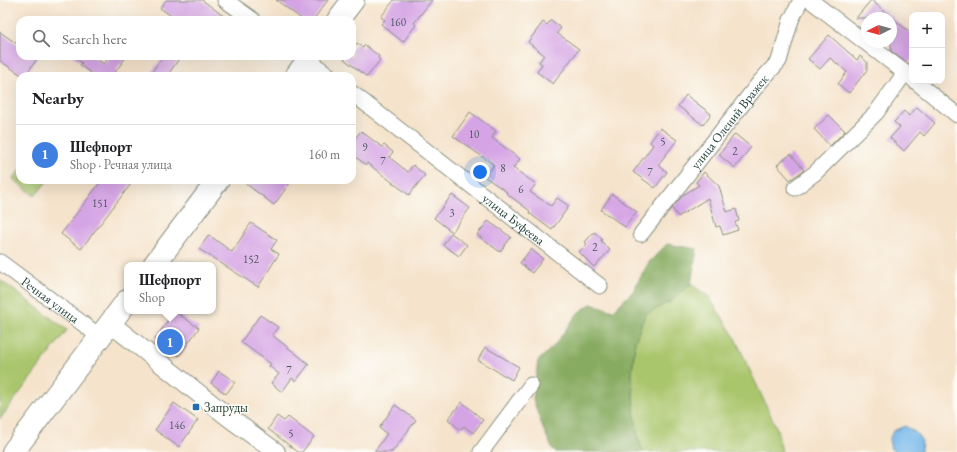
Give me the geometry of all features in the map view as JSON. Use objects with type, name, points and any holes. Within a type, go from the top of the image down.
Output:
[{"type":"main road","points":[[341,16],[354,0]]},
{"type":"main road","points":[[156,262],[215,184]]},
{"type":"main road","points":[[13,452],[124,305]]},
{"type":"street","points":[[225,0],[247,16]]},
{"type":"street","name":"улица Олений Вражек","points":[[641,234],[742,104],[779,61],[791,20],[801,0]]},
{"type":"street","points":[[810,0],[909,75]]},
{"type":"street","points":[[305,62],[323,72]]},
{"type":"street","points":[[795,188],[815,173],[909,79]]},
{"type":"street","points":[[920,84],[957,114]]},
{"type":"street","name":"улица Буфеева","points":[[356,96],[600,286]]},
{"type":"street","name":"Речная улица","points":[[0,262],[105,330],[276,452]]},
{"type":"street","points":[[481,452],[531,385]]},
{"type":"green space","points":[[19,184],[45,184],[35,196]]},
{"type":"green space","points":[[667,244],[697,249],[691,284],[671,301],[645,315],[635,342],[632,375],[634,410],[638,437],[643,452],[555,452],[542,426],[533,399],[538,361],[554,346],[578,313],[591,304],[613,311],[633,291],[649,262]]},
{"type":"green space","points":[[0,280],[67,330],[0,419]]},
{"type":"green space","points":[[691,284],[709,297],[734,336],[777,429],[782,452],[643,452],[638,437],[634,410],[632,375],[635,342],[644,315],[671,301]]},
{"type":"water","points":[[905,426],[916,433],[922,441],[920,452],[896,452],[891,449],[889,440],[893,431]]},
{"type":"building","points":[[166,0],[202,0],[224,16],[171,16],[160,8]]},
{"type":"building","points":[[276,0],[328,0],[316,16],[298,16]]},
{"type":"building","points":[[394,0],[432,0],[414,23],[416,25],[403,42],[381,24],[385,20],[381,17]]},
{"type":"building","points":[[871,0],[885,12],[861,12]]},
{"type":"building","points":[[861,12],[861,18],[856,18]]},
{"type":"building","points":[[551,20],[561,28],[557,33],[579,49],[553,84],[537,72],[542,64],[539,62],[544,55],[528,42],[543,22],[547,25]]},
{"type":"building","points":[[897,22],[909,32],[909,63],[908,64],[891,51],[891,48],[897,48]]},
{"type":"building","points":[[0,32],[16,43],[16,60],[36,60],[28,72],[17,72],[0,61]]},
{"type":"building","points":[[829,35],[857,60],[860,56],[867,62],[867,70],[849,93],[838,84],[847,72],[830,58],[820,69],[808,59]]},
{"type":"building","points":[[357,43],[363,48],[365,45],[379,56],[378,58],[380,60],[367,77],[345,60],[356,60]]},
{"type":"building","points":[[78,60],[98,60],[104,64],[107,60],[124,60],[115,72],[90,72],[80,65],[82,63]]},
{"type":"building","points":[[160,60],[178,60],[170,72],[152,72]]},
{"type":"building","points":[[686,95],[711,114],[703,125],[678,106]]},
{"type":"building","points":[[917,107],[935,123],[924,136],[920,132],[904,151],[890,138],[900,127],[894,122],[904,111],[909,116]]},
{"type":"building","points":[[470,112],[496,131],[492,138],[520,159],[513,168],[536,184],[530,192],[551,206],[557,198],[569,206],[552,230],[529,213],[530,211],[506,193],[507,192],[485,177],[494,165],[453,136]]},
{"type":"building","points":[[829,115],[845,131],[830,146],[814,129]]},
{"type":"building","points":[[660,128],[677,140],[658,165],[667,172],[655,188],[633,172],[653,145],[650,142]]},
{"type":"building","points":[[361,131],[382,147],[384,145],[393,152],[389,157],[408,172],[413,165],[425,175],[409,195],[367,163],[366,165],[356,157],[356,137]]},
{"type":"building","points":[[735,134],[751,147],[735,168],[719,155]]},
{"type":"building","points":[[791,154],[804,170],[790,180],[777,165]]},
{"type":"building","points":[[704,172],[719,186],[727,212],[736,209],[739,221],[735,222],[738,230],[723,235],[720,226],[716,227],[708,198],[678,217],[672,208],[683,195],[699,185],[696,182]]},
{"type":"building","points":[[99,184],[131,184],[81,249],[61,234]]},
{"type":"building","points":[[246,184],[289,184],[274,205]]},
{"type":"building","points":[[612,194],[637,212],[625,227],[601,210]]},
{"type":"building","points":[[452,195],[470,208],[452,232],[434,218]]},
{"type":"building","points":[[488,221],[511,237],[500,252],[477,235]]},
{"type":"building","points":[[251,223],[277,240],[271,249],[279,254],[258,287],[199,249],[209,235],[232,252]]},
{"type":"building","points":[[594,232],[602,239],[601,241],[610,250],[594,267],[579,252],[587,244],[585,242]]},
{"type":"building","points":[[451,233],[467,245],[459,256],[443,245]]},
{"type":"building","points":[[531,249],[543,259],[532,273],[520,263]]},
{"type":"building","points":[[172,314],[178,314],[199,328],[179,356],[155,340]]},
{"type":"building","points":[[260,315],[278,327],[272,335],[309,364],[296,381],[292,378],[282,392],[271,383],[279,374],[269,366],[271,364],[241,342]]},
{"type":"building","points":[[485,347],[519,367],[512,380],[478,360]]},
{"type":"building","points":[[219,371],[235,382],[226,394],[211,383]]},
{"type":"building","points":[[462,402],[483,420],[473,433],[464,426],[460,430],[448,419]]},
{"type":"building","points":[[174,403],[198,420],[179,447],[155,430]]},
{"type":"building","points":[[395,405],[416,420],[392,452],[374,452],[387,434],[379,428]]},
{"type":"building","points":[[277,416],[284,421],[288,417],[314,437],[302,452],[298,452],[268,429]]},
{"type":"place","name":"Шефпорт","points":[[170,342]]},
{"type":"place","name":"Запруды","points":[[196,407]]}]
